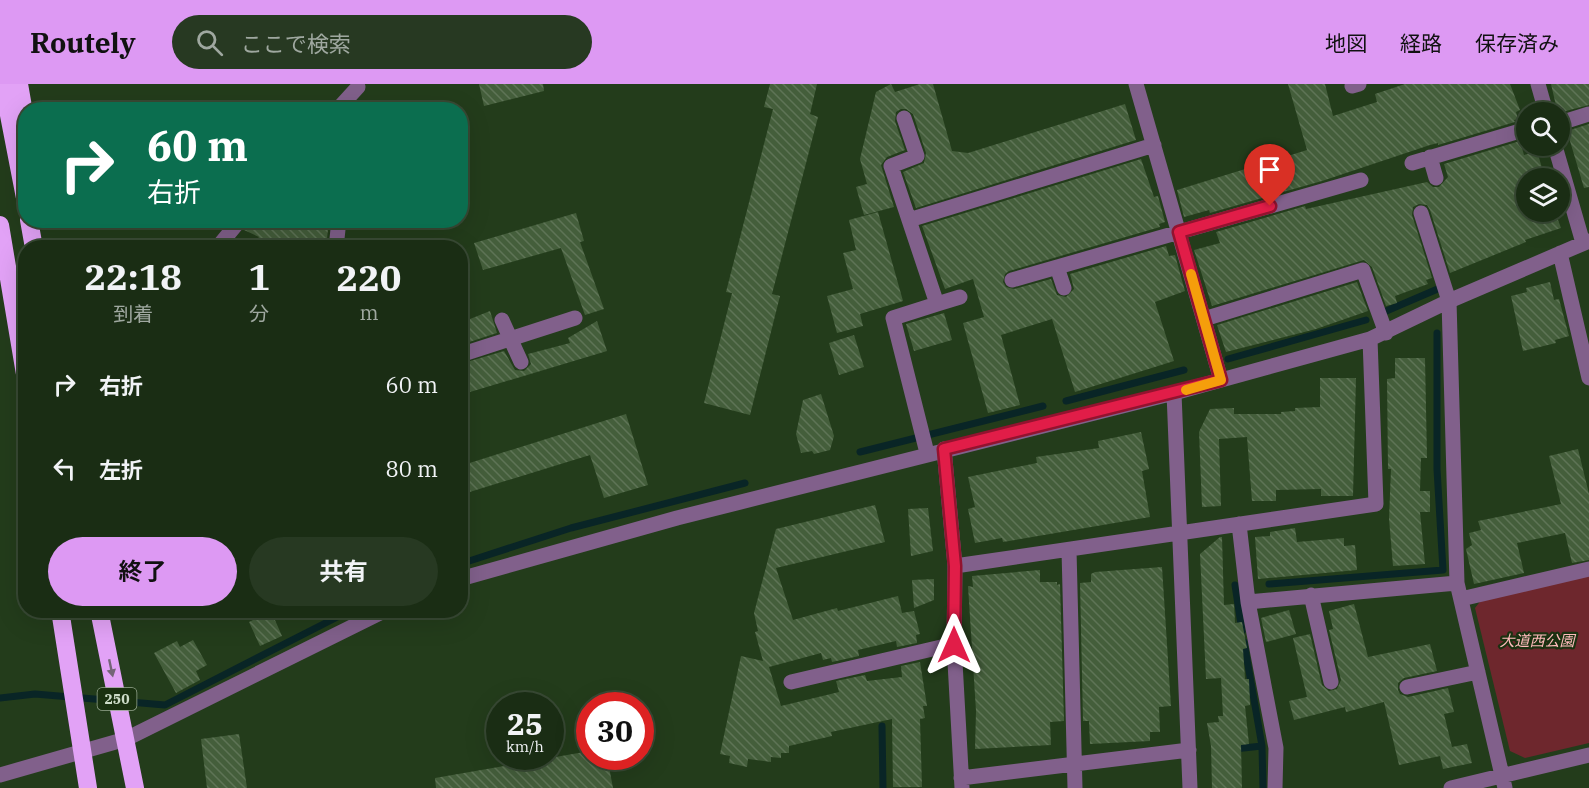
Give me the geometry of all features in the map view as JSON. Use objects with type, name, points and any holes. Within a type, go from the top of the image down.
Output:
[{"type":"highway","points":[[3,84],[18,161]]},
{"type":"highway","points":[[19,84],[22,102]]},
{"type":"highway","points":[[0,225],[18,332]]},
{"type":"highway","points":[[61,618],[88,788]]},
{"type":"highway","name":"250","points":[[101,618],[135,788]]},
{"type":"street","points":[[1136,84],[1221,380]]},
{"type":"street","points":[[1538,84],[1543,102]]},
{"type":"street","points":[[344,102],[358,85]]},
{"type":"street","points":[[355,102],[358,85]]},
{"type":"street","points":[[1570,120],[1589,114]]},
{"type":"street","points":[[904,118],[917,156],[891,166],[937,304]]},
{"type":"street","points":[[1412,163],[1516,132]]},
{"type":"street","points":[[909,220],[1154,145]]},
{"type":"street","points":[[468,577],[677,518],[927,453],[1174,393],[1386,333],[1449,301],[1586,242],[1558,156]]},
{"type":"street","points":[[1430,157],[1436,178]]},
{"type":"street","points":[[1012,280],[1361,180]]},
{"type":"street","points":[[1421,213],[1449,301],[1457,583],[1504,782]]},
{"type":"street","points":[[224,240],[233,228]]},
{"type":"street","points":[[1560,253],[1586,348],[1589,378]]},
{"type":"street","points":[[1058,267],[1064,288]]},
{"type":"street","points":[[1204,319],[1363,270],[1386,333]]},
{"type":"street","points":[[927,453],[893,318],[960,297]]},
{"type":"street","points":[[468,352],[575,318]]},
{"type":"street","points":[[502,320],[521,362]]},
{"type":"street","points":[[955,566],[1376,504],[1370,339]]},
{"type":"street","points":[[1174,393],[1190,788]]},
{"type":"street","points":[[944,449],[955,566],[954,645],[962,783],[1075,764],[1189,750]]},
{"type":"street","points":[[1239,525],[1248,602],[1276,748],[1275,788]]},
{"type":"street","points":[[1069,550],[1075,788]]},
{"type":"street","points":[[1461,599],[1589,569]]},
{"type":"street","points":[[1248,602],[1457,583]]},
{"type":"street","points":[[1311,595],[1331,682]]},
{"type":"street","points":[[0,776],[126,740],[370,618]]},
{"type":"street","points":[[791,682],[954,645]]},
{"type":"street","points":[[1407,687],[1478,672]]},
{"type":"street","points":[[1451,788],[1504,782],[1589,755]]},
{"type":"green space","name":"大道西公園","points":[[1589,574],[1589,743],[1525,758],[1510,751],[1475,608],[1482,599]]},
{"type":"building","points":[[479,84],[543,84],[544,91],[484,106]]},
{"type":"building","points":[[770,84],[817,84],[810,114],[818,117],[772,294],[780,296],[750,415],[704,403],[732,293],[726,292],[773,109],[764,107]]},
{"type":"building","points":[[891,84],[895,92],[920,84],[933,84],[952,151],[968,153],[1125,104],[1136,140],[916,208],[903,172],[924,163],[926,153],[913,114],[906,109],[901,109],[896,112],[895,121],[905,150],[887,157],[881,165],[894,207],[864,215],[856,187],[867,184],[860,159],[876,92]]},
{"type":"building","points":[[1288,84],[1325,84],[1333,116],[1377,102],[1375,94],[1405,84],[1510,84],[1517,102],[1515,122],[1438,145],[1438,143],[1430,145],[1322,181],[1210,213],[1209,210],[1184,217],[1177,190],[1307,150]]},
{"type":"building","points":[[1551,84],[1589,84],[1589,105],[1570,110],[1570,102],[1555,102]]},
{"type":"building","points":[[1589,124],[1589,187],[1584,188],[1570,141],[1570,130]]},
{"type":"building","points":[[1516,142],[1516,156],[1538,156],[1542,168],[1516,168],[1516,222],[1559,222],[1561,228],[1525,240],[1526,242],[1450,273],[1430,210],[1427,205],[1419,204],[1413,207],[1412,215],[1432,278],[1426,280],[1428,284],[1395,296],[1397,303],[1386,306],[1372,267],[1364,260],[1212,306],[1194,250],[1220,243],[1216,232],[1305,206],[1306,209],[1427,182],[1433,187],[1439,187],[1448,177],[1444,164]]},
{"type":"building","points":[[1141,159],[1154,197],[1158,196],[1165,222],[1159,224],[1160,227],[1009,271],[1005,274],[1003,282],[1006,287],[1014,289],[1051,279],[1057,295],[1066,297],[1074,289],[1070,274],[1166,246],[1169,256],[1175,255],[1185,291],[1155,302],[1174,361],[1075,392],[1052,319],[1001,335],[1020,405],[988,413],[963,323],[984,317],[973,279],[945,289],[922,226]]},
{"type":"building","points":[[878,212],[903,301],[860,314],[863,326],[837,333],[827,296],[853,289],[843,253],[856,250],[849,220]]},
{"type":"building","points":[[576,213],[584,241],[580,242],[604,309],[585,315],[561,248],[483,270],[474,243]]},
{"type":"building","points":[[245,228],[328,228],[327,240],[257,240],[259,237],[244,230]]},
{"type":"building","points":[[1357,282],[1368,311],[1316,329],[1226,352],[1217,325]]},
{"type":"building","points":[[1550,282],[1554,300],[1559,299],[1569,336],[1555,340],[1556,343],[1523,351],[1511,296],[1527,292],[1526,288]]},
{"type":"building","points":[[490,311],[497,333],[468,342],[468,320]]},
{"type":"building","points":[[944,313],[952,340],[914,351],[906,324]]},
{"type":"building","points":[[597,321],[607,351],[468,393],[468,362],[504,351],[515,370],[524,371],[531,364],[528,354],[570,343],[568,338]]},
{"type":"building","points":[[854,335],[864,367],[839,375],[829,343]]},
{"type":"building","points":[[1395,358],[1425,358],[1427,458],[1421,458],[1420,491],[1430,491],[1430,512],[1420,512],[1425,564],[1393,566],[1389,519],[1391,469],[1388,469],[1387,379],[1395,378]]},
{"type":"building","points":[[1320,378],[1356,378],[1353,496],[1321,496],[1321,489],[1276,490],[1276,501],[1252,501],[1247,437],[1219,439],[1221,506],[1202,507],[1199,432],[1210,409],[1234,408],[1234,414],[1281,414],[1281,412],[1295,411],[1295,408],[1320,407]]},
{"type":"building","points":[[821,394],[834,436],[830,450],[814,454],[812,451],[801,453],[796,434],[803,400]]},
{"type":"building","points":[[626,414],[648,485],[604,498],[590,455],[468,493],[468,463]]},
{"type":"building","points":[[1141,432],[1149,469],[1142,471],[1150,517],[1003,542],[1002,538],[975,543],[968,509],[975,507],[968,477],[1037,463],[1036,457],[1099,448],[1098,441]]},
{"type":"building","points":[[1578,449],[1589,494],[1589,560],[1572,563],[1565,533],[1517,543],[1524,573],[1474,584],[1466,549],[1472,545],[1469,533],[1481,530],[1478,521],[1561,504],[1549,456]]},
{"type":"building","points":[[875,505],[885,542],[776,568],[793,620],[837,608],[838,611],[898,596],[902,613],[914,611],[920,634],[916,635],[917,643],[897,647],[896,641],[858,650],[859,656],[832,662],[831,658],[823,660],[821,653],[769,667],[781,706],[839,692],[836,681],[865,675],[867,681],[902,677],[901,666],[920,662],[927,706],[923,706],[925,718],[920,719],[922,787],[893,787],[892,719],[831,732],[832,736],[789,746],[789,753],[781,753],[781,758],[771,757],[771,762],[748,759],[747,767],[729,763],[730,756],[720,754],[741,656],[763,661],[755,632],[758,631],[754,613],[776,529]]},
{"type":"building","points":[[928,508],[933,551],[911,556],[908,509]]},
{"type":"building","points":[[1295,528],[1297,542],[1344,538],[1344,546],[1355,545],[1357,570],[1258,579],[1255,537],[1270,536],[1270,532]]},
{"type":"building","points":[[1222,537],[1224,605],[1234,604],[1235,623],[1242,622],[1247,648],[1243,649],[1245,679],[1249,679],[1250,705],[1245,706],[1249,744],[1241,745],[1242,788],[1212,788],[1211,746],[1207,723],[1219,722],[1218,716],[1223,716],[1221,678],[1206,679],[1200,554]]},
{"type":"building","points":[[1162,567],[1171,706],[1159,707],[1160,732],[1150,732],[1150,741],[1090,744],[1089,721],[1083,721],[1080,583],[1091,582],[1091,574],[1095,572]]},
{"type":"building","points":[[1040,570],[1040,582],[1060,584],[1064,721],[1050,722],[1051,745],[975,749],[976,711],[968,586],[973,587],[972,576]]},
{"type":"building","points":[[934,579],[934,600],[914,608],[912,580]]},
{"type":"building","points":[[1354,604],[1368,657],[1430,644],[1437,671],[1404,678],[1398,683],[1398,690],[1400,694],[1408,697],[1448,688],[1454,712],[1444,714],[1452,747],[1467,744],[1472,763],[1443,769],[1440,756],[1399,765],[1384,702],[1346,712],[1345,707],[1294,720],[1289,701],[1307,697],[1293,638],[1310,634],[1322,685],[1329,691],[1337,689],[1341,680],[1329,630],[1333,629],[1329,611]]},
{"type":"building","points":[[1289,610],[1296,634],[1266,642],[1261,618]]},
{"type":"building","points":[[257,618],[274,618],[282,636],[260,646],[249,622]]},
{"type":"building","points":[[193,640],[207,665],[196,671],[200,680],[176,693],[154,653],[177,641],[180,647]]},
{"type":"building","points":[[239,734],[247,788],[207,788],[201,739]]},
{"type":"building","points":[[576,753],[576,770],[610,770],[613,788],[436,788],[435,778],[486,769],[564,770],[564,756]]},
{"type":"waterway","points":[[1384,312],[1440,288]]},
{"type":"waterway","points":[[1228,359],[1366,320]]},
{"type":"waterway","points":[[1269,584],[1443,570],[1437,469],[1437,333]]},
{"type":"waterway","points":[[1066,401],[1184,370]]},
{"type":"waterway","points":[[860,452],[1043,406]]},
{"type":"waterway","points":[[468,561],[571,528],[745,483]]},
{"type":"waterway","points":[[1235,585],[1242,631]]},
{"type":"waterway","points":[[0,698],[35,694],[165,705],[335,618]]},
{"type":"waterway","points":[[1244,642],[1262,746],[1263,788]]},
{"type":"waterway","points":[[882,726],[883,788]]},
{"type":"waterway","points":[[1234,749],[1262,746]]},
{"type":"slow traffic","points":[[1186,390],[1221,380],[1191,274]]},
{"type":"route","points":[[954,645],[955,566],[944,449],[1221,380],[1179,232],[1270,206]]}]
